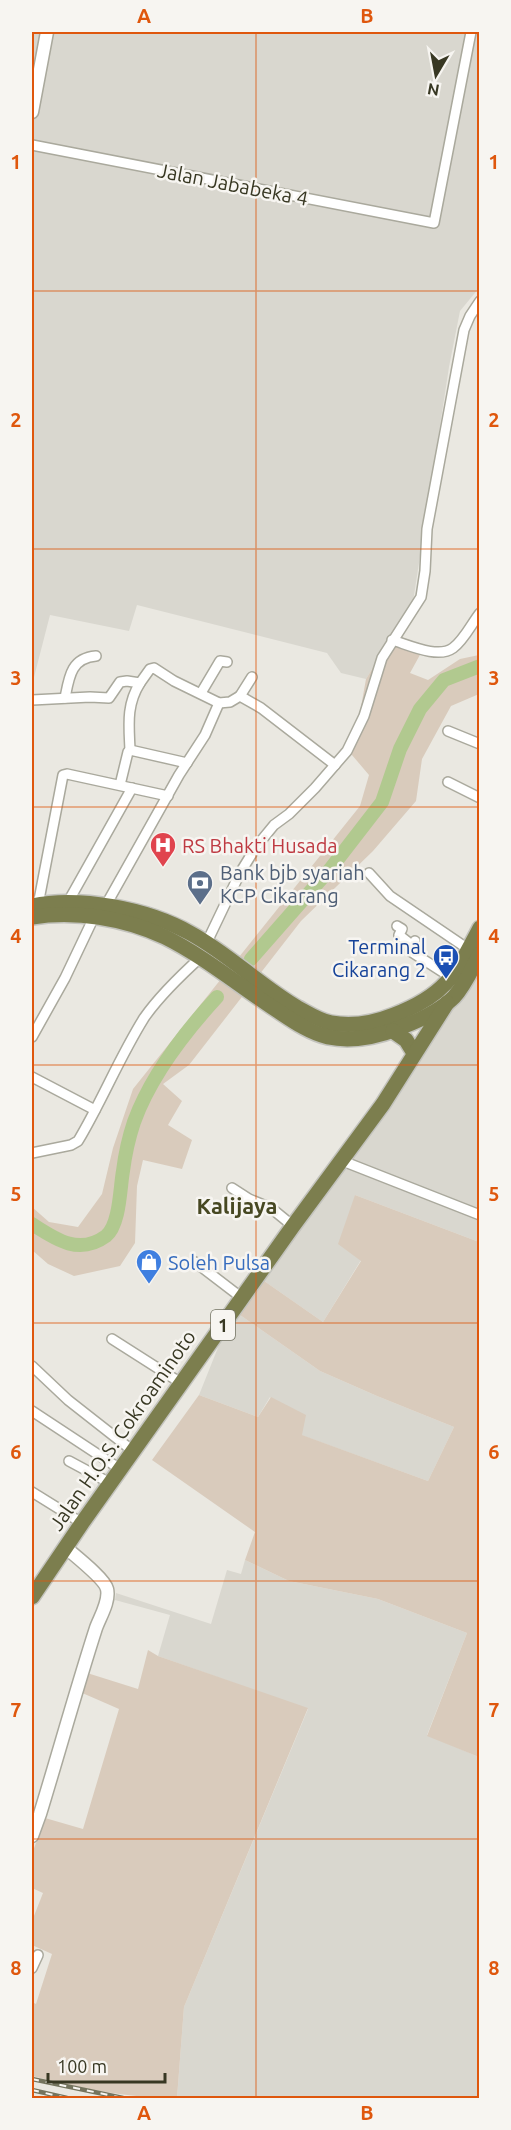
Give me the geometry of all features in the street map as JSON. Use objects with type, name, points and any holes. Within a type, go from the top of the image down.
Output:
[{"type":"highway","name":"1","points":[[33,913],[68,902],[106,905],[168,923],[207,942],[222,962],[315,1032],[340,1038],[368,1037],[393,1031],[411,1024],[447,1003],[459,991],[480,928]]},
{"type":"highway","name":"1","points":[[33,913],[94,916],[134,926],[162,936],[201,957],[222,962]]},
{"type":"highway","name":"1","points":[[287,1009],[330,1023],[358,1024],[381,1020],[407,1010],[448,982],[474,951]]},
{"type":"highway","name":"Jalan H.O.S. Cokroaminoto","points":[[32,1597],[133,1450],[340,1160],[383,1104],[414,1053],[429,1035],[447,1003]]},
{"type":"highway","points":[[393,1031],[406,1040],[414,1053]]},
{"type":"street","points":[[32,112],[47,32]]},
{"type":"street","name":"Jalan Jababeka 4","points":[[32,145],[434,223],[471,32]]},
{"type":"street","points":[[207,942],[240,873],[256,847],[274,825],[294,810],[347,750],[360,725],[382,658],[421,597],[426,571],[427,529],[464,330],[480,301]]},
{"type":"street","points":[[392,640],[425,650],[448,650],[456,645],[480,613]]},
{"type":"street","points":[[65,698],[71,672],[81,659],[96,656]]},
{"type":"street","points":[[201,693],[220,662],[227,662]]},
{"type":"street","points":[[120,785],[130,750],[129,708],[134,694],[150,669],[154,668],[182,686],[219,703],[230,702],[240,696],[252,677]]},
{"type":"street","points":[[32,700],[109,698],[122,681],[141,683]]},
{"type":"street","points":[[240,696],[261,708],[335,765]]},
{"type":"street","points":[[106,905],[205,735],[219,703]]},
{"type":"street","points":[[448,731],[480,744]]},
{"type":"street","points":[[130,750],[187,763]]},
{"type":"street","points":[[33,913],[63,776],[67,774],[168,796]]},
{"type":"street","points":[[448,782],[480,798]]},
{"type":"street","points":[[68,902],[132,788]]},
{"type":"street","points":[[369,873],[390,896],[474,951]]},
{"type":"street","points":[[32,1037],[61,986],[94,916]]},
{"type":"street","points":[[397,926],[402,929],[399,935],[414,943],[410,951],[448,982]]},
{"type":"street","points":[[32,1153],[75,1144],[145,1018],[166,990],[201,957]]},
{"type":"street","points":[[32,1077],[95,1110]]},
{"type":"street","points":[[340,1160],[480,1215]]},
{"type":"street","points":[[232,1188],[249,1199],[271,1208],[293,1226]]},
{"type":"street","points":[[195,1262],[242,1298]]},
{"type":"street","points":[[112,1339],[181,1383]]},
{"type":"street","points":[[32,1366],[68,1400],[133,1450]]},
{"type":"street","points":[[32,1411],[120,1469]]},
{"type":"street","points":[[69,1461],[110,1483]]},
{"type":"street","points":[[32,1492],[82,1523]]},
{"type":"street","points":[[32,1836],[108,1591],[105,1585],[65,1547]]},
{"type":"street","points":[[32,1968],[38,1955]]},
{"type":"shaded area","points":[[32,32],[479,32],[479,288],[460,311],[449,367],[413,602],[366,679],[341,673],[327,653],[137,605],[129,631],[50,615],[32,685]]},
{"type":"shaded area","points":[[389,641],[421,653],[410,673],[428,680],[460,659],[479,655],[479,694],[451,706],[422,759],[416,801],[373,851],[301,921],[189,1065],[163,1084],[182,1101],[168,1125],[192,1140],[182,1169],[143,1160],[137,1186],[135,1243],[120,1266],[74,1276],[48,1264],[32,1250],[32,1207],[49,1222],[78,1227],[102,1194],[113,1148],[133,1089],[225,974],[158,919],[235,962],[360,806],[369,775],[346,748],[359,718],[366,679]]},
{"type":"shaded area","points":[[479,948],[479,1242],[355,1195],[361,1260],[323,1322],[257,1276],[340,1160]]},
{"type":"shaded area","points":[[355,1195],[479,1242],[479,1757],[427,1736],[467,1633],[378,1599],[289,1581],[245,1560],[255,1532],[152,1460],[199,1395],[258,1417],[271,1397],[306,1415],[302,1435],[428,1481],[454,1427],[320,1371],[233,1310],[257,1276],[323,1322],[361,1261],[338,1244]]},
{"type":"shaded area","points":[[233,1310],[320,1371],[454,1427],[428,1481],[301,1435],[270,1397],[258,1417],[199,1395]]},
{"type":"shaded area","points":[[245,1560],[289,1581],[378,1599],[467,1633],[427,1735],[479,1757],[479,2098],[177,2098],[184,2007],[308,1709],[158,1656],[170,1615],[115,1600],[116,1593],[211,1624],[227,1570],[241,1574]]},
{"type":"shaded area","points":[[148,1650],[158,1656],[308,1708],[184,2007],[177,2098],[121,2094],[32,2076],[32,2002],[36,2004],[52,1954],[32,1945],[32,1921],[43,1893],[32,1888],[32,1854],[45,1818],[83,1829],[119,1709],[80,1692],[84,1672],[138,1689]]},
{"type":"waterway","points":[[251,959],[331,868],[382,802],[400,749],[420,709],[444,680],[480,666]]},
{"type":"waterway","points":[[32,1224],[58,1240],[77,1245],[96,1242],[111,1231],[119,1205],[129,1140],[141,1105],[169,1055],[217,997]]},
{"type":"railway","points":[[32,2079],[123,2098]]},
{"type":"railway","points":[[32,2090],[67,2098]]},
{"type":"place","name":"RS Bhakti Husada","points":[[163,868]]},
{"type":"place","name":"Bank bjb syariah KCP Cikarang","points":[[200,906]]},
{"type":"place","name":"Terminal Cikarang 2","points":[[446,980]]},
{"type":"place","name":"Soleh Pulsa","points":[[149,1285]]},
{"type":"district","name":"Kalijaya","points":[[237,1205]]}]
